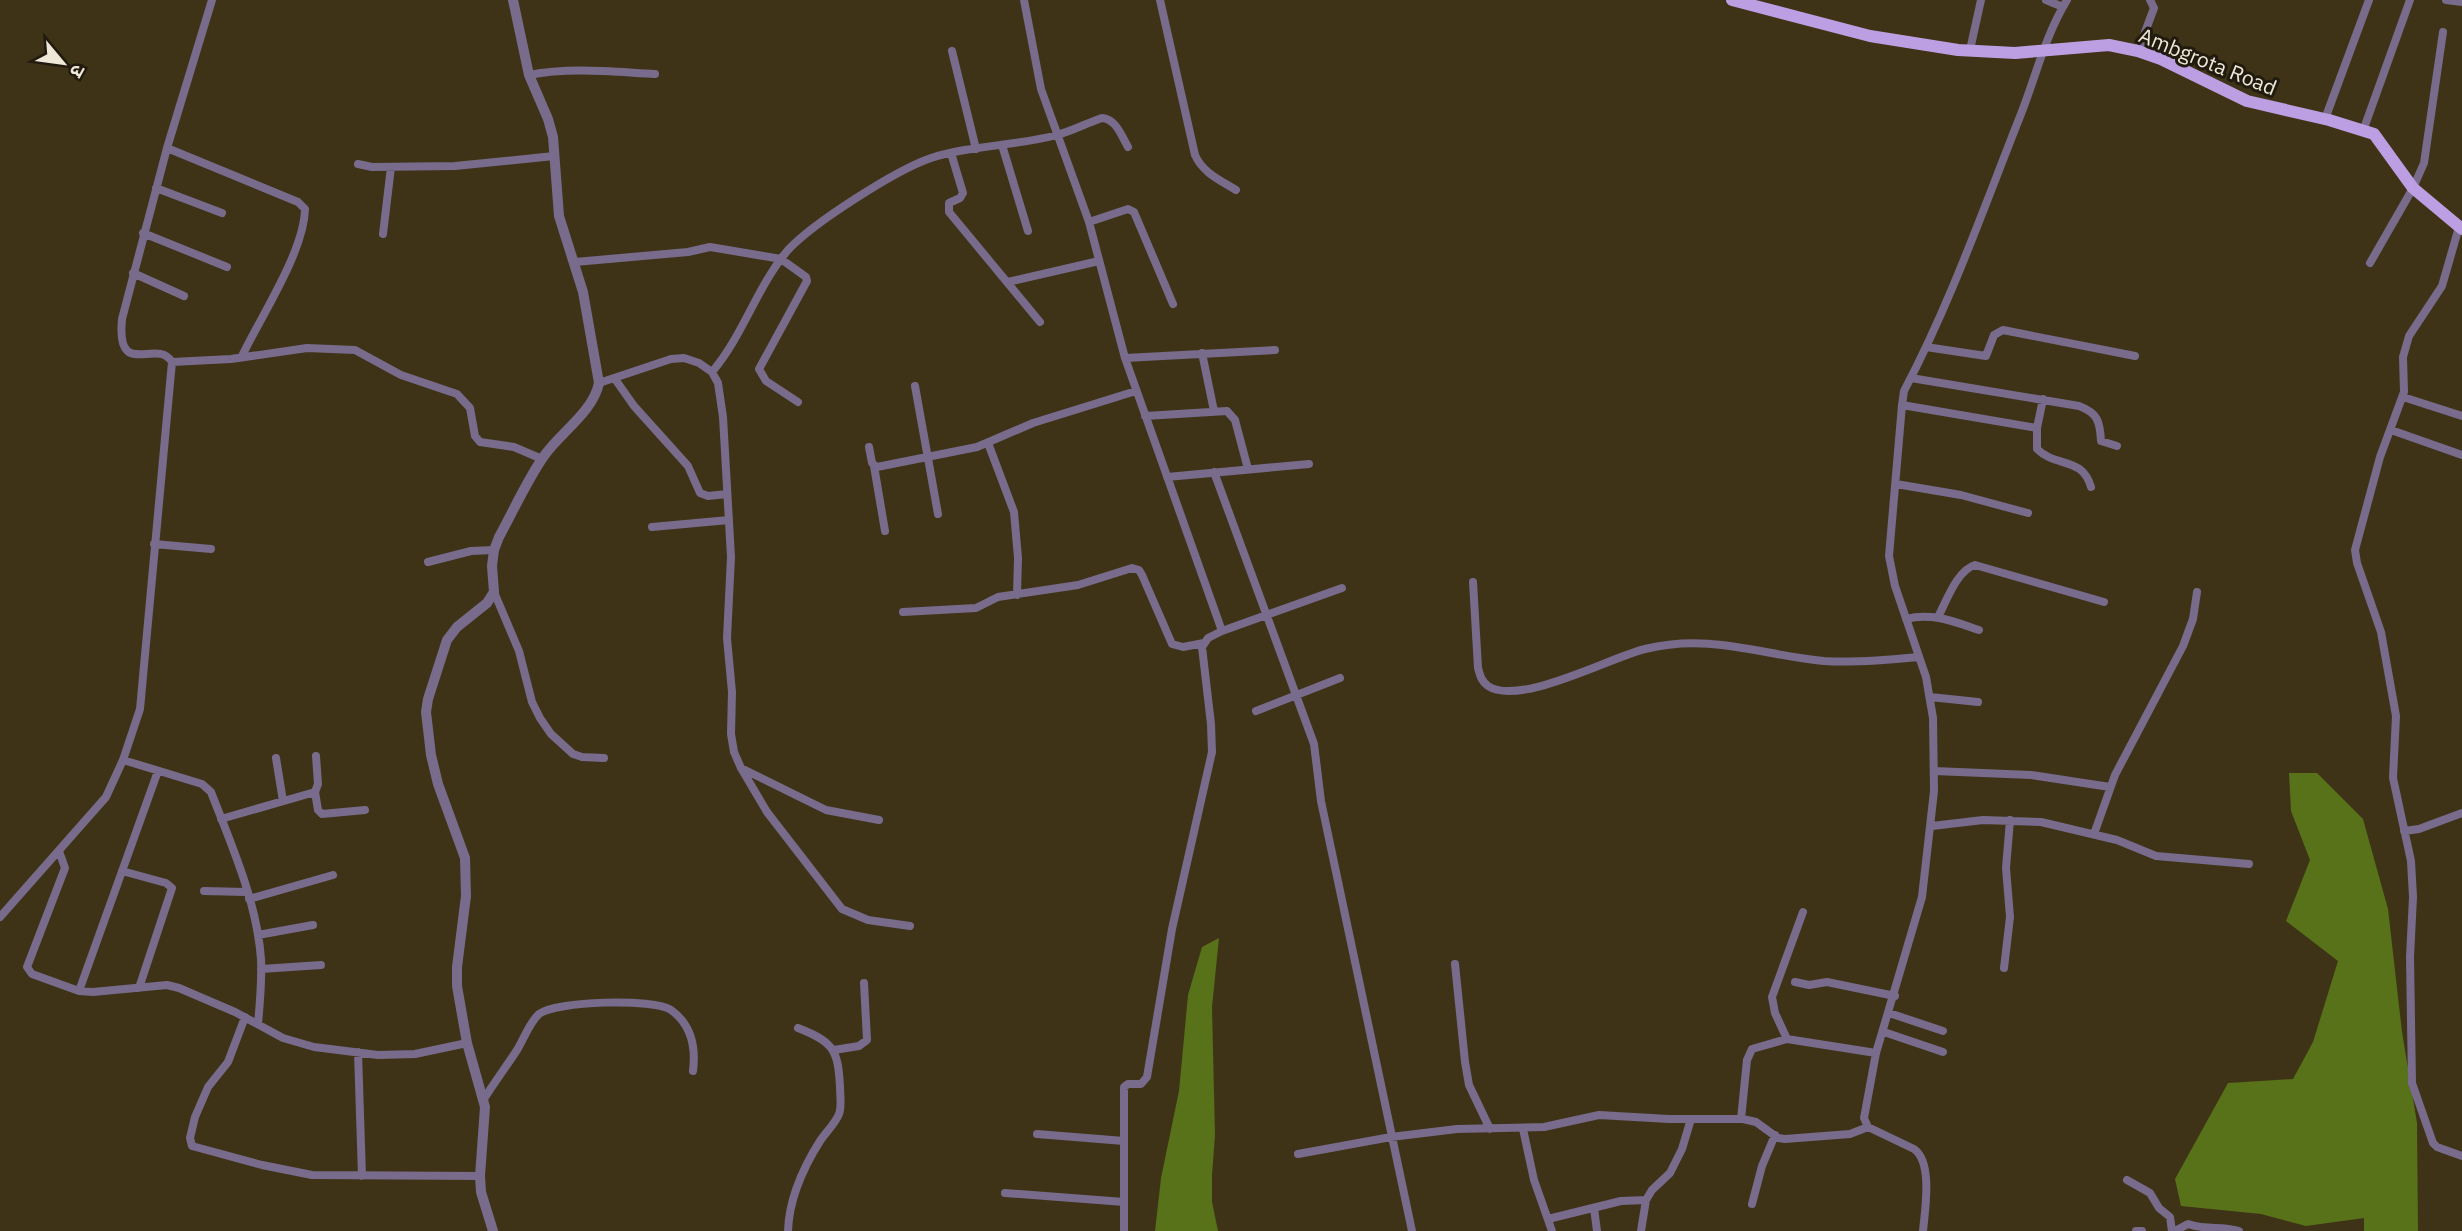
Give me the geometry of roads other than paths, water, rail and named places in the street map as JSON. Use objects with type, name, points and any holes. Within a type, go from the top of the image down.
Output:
[{"type":"main road","name":"Ambgrota Road","points":[[1732,0],[1870,36],[1970,50],[2015,53],[2109,45],[2138,51],[2161,59],[2247,102],[2325,119],[2374,135],[2413,188],[2460,228]]},
{"type":"street","points":[[0,917],[106,797],[123,760],[140,709],[172,362],[169,356],[161,353],[134,354],[122,344],[120,334],[133,273],[167,148],[212,0]]},
{"type":"street","points":[[513,0],[530,75],[548,119],[555,156],[559,216],[583,292],[599,383],[597,393],[589,405],[554,442],[542,459],[494,550],[494,592],[519,651],[532,702],[540,718],[551,734],[573,754],[604,758]]},
{"type":"street","points":[[1024,0],[1041,89],[1089,222],[1125,358],[1222,631]]},
{"type":"street","points":[[1160,0],[1195,155],[1199,165],[1207,172],[1236,190]]},
{"type":"street","points":[[1970,50],[1981,0]]},
{"type":"street","points":[[1923,1231],[1926,1187],[1923,1160],[1914,1149],[1868,1127],[1864,1118],[1876,1053],[1895,996],[1922,897],[1932,827],[1934,732],[1930,697],[1895,586],[1889,556],[1902,405],[1904,391],[1968,251],[2022,112],[2042,51],[2065,3],[2046,0]]},
{"type":"street","points":[[2138,51],[2154,8],[2150,0]]},
{"type":"street","points":[[2325,119],[2369,0]]},
{"type":"street","points":[[2363,131],[2410,0]]},
{"type":"street","points":[[2446,0],[2462,2]]},
{"type":"street","points":[[2370,263],[2413,188],[2424,163],[2442,32]]},
{"type":"street","points":[[952,51],[976,149]]},
{"type":"street","points":[[530,75],[590,71],[655,74]]},
{"type":"street","points":[[712,372],[720,363],[781,259],[806,234],[906,169],[951,153],[1058,135],[1107,118],[1114,123],[1128,146]]},
{"type":"street","points":[[1002,145],[1028,231]]},
{"type":"street","points":[[167,148],[298,202],[305,209],[290,262],[242,356]]},
{"type":"street","points":[[951,153],[963,193],[960,198],[950,203],[947,209],[1040,322]]},
{"type":"street","points":[[358,164],[372,167],[455,166],[555,156]]},
{"type":"street","points":[[383,234],[391,167]]},
{"type":"street","points":[[156,188],[222,213]]},
{"type":"street","points":[[1089,222],[1128,209],[1134,212],[1173,304]]},
{"type":"street","points":[[2460,228],[2442,286],[2409,336],[2403,357],[2403,397],[2380,457],[2355,550],[2381,632],[2396,716],[2393,778],[2411,861],[2413,897],[2410,957],[2412,1083],[2433,1143],[2462,1156]]},
{"type":"street","points":[[144,233],[227,267]]},
{"type":"street","points":[[575,262],[688,252],[710,247],[781,259],[803,274],[807,281],[758,369],[766,381],[798,402]]},
{"type":"street","points":[[1008,282],[1098,261]]},
{"type":"street","points":[[133,273],[184,296]]},
{"type":"street","points":[[1926,347],[1986,356],[1994,335],[2003,330],[2135,356]]},
{"type":"street","points":[[172,362],[307,348],[355,350],[401,375],[457,394],[470,408],[475,436],[480,442],[514,447],[542,459]]},
{"type":"street","points":[[1125,358],[1275,350]]},
{"type":"street","points":[[1202,353],[1214,411]]},
{"type":"street","points":[[599,383],[671,359],[684,358],[699,363],[712,372],[722,397],[731,585],[727,638],[734,752],[768,812],[842,909],[868,920],[910,926]]},
{"type":"street","points":[[1911,378],[2043,399],[2087,409],[2095,414],[2101,423],[2101,440],[2117,446]]},
{"type":"street","points":[[615,379],[634,406],[688,466],[700,494],[727,494]]},
{"type":"street","points":[[915,386],[938,513]]},
{"type":"street","points":[[874,466],[988,443],[1033,423],[1136,391]]},
{"type":"street","points":[[2403,397],[2462,416]]},
{"type":"street","points":[[2043,399],[2037,428],[2037,449],[2053,459],[2083,470],[2091,486]]},
{"type":"street","points":[[1902,405],[2037,428]]},
{"type":"street","points":[[1145,416],[1227,411],[1232,414],[1248,469]]},
{"type":"street","points":[[2391,430],[2462,454]]},
{"type":"street","points":[[988,443],[1014,512],[1018,558],[1017,595]]},
{"type":"street","points":[[869,447],[885,531]]},
{"type":"street","points":[[1167,477],[1309,464]]},
{"type":"street","points":[[1214,472],[1316,751],[1321,801],[1412,1231]]},
{"type":"street","points":[[1896,484],[1961,495],[2028,513]]},
{"type":"street","points":[[652,527],[729,520]]},
{"type":"street","points":[[154,544],[211,548]]},
{"type":"street","points":[[428,562],[471,551],[494,550]]},
{"type":"street","points":[[1938,617],[1962,574],[1967,567],[1975,565],[2104,602]]},
{"type":"street","points":[[903,612],[976,608],[998,597],[1078,585],[1135,568],[1142,575],[1172,644],[1183,647],[1204,643],[1222,631],[1342,588]]},
{"type":"street","points":[[1473,582],[1481,678],[1488,686],[1498,690],[1540,686],[1577,676],[1633,652],[1692,643],[1721,643],[1824,661],[1874,661],[1919,657]]},
{"type":"street","points":[[493,1231],[481,1192],[484,1100],[467,1043],[457,986],[466,896],[465,858],[438,785],[426,712],[447,640],[457,627],[487,603],[494,592]]},
{"type":"street","points":[[2094,834],[2110,787],[2183,646],[2193,619],[2197,592]]},
{"type":"street","points":[[1906,619],[1916,616],[1938,617],[1979,630]]},
{"type":"street","points":[[1124,1231],[1124,1087],[1128,1084],[1141,1084],[1147,1077],[1172,929],[1212,752],[1202,652],[1204,643]]},
{"type":"street","points":[[1256,711],[1340,678]]},
{"type":"street","points":[[1930,697],[1978,702]]},
{"type":"street","points":[[316,756],[318,784],[315,792],[318,810],[322,814],[365,810]]},
{"type":"street","points":[[276,758],[283,801]]},
{"type":"street","points":[[123,760],[207,786],[211,792],[258,935],[261,969],[258,1024]]},
{"type":"street","points":[[741,768],[826,810],[879,820]]},
{"type":"street","points":[[79,990],[158,771]]},
{"type":"street","points":[[1934,772],[2031,775],[2110,787]]},
{"type":"street","points":[[221,819],[315,792]]},
{"type":"street","points":[[2403,831],[2419,829],[2462,813]]},
{"type":"street","points":[[1932,827],[1983,820],[2041,822],[2117,840],[2156,856],[2249,864]]},
{"type":"street","points":[[2004,968],[2010,917],[2006,868],[2010,820]]},
{"type":"street","points":[[59,851],[64,861],[63,874],[27,970],[32,974],[93,992],[167,985],[245,1017],[294,1042],[358,1052],[415,1054],[467,1043]]},
{"type":"street","points":[[122,871],[166,883],[172,888],[139,988]]},
{"type":"street","points":[[204,891],[247,895],[333,875]]},
{"type":"street","points":[[1787,1039],[1775,1013],[1772,998],[1802,912]]},
{"type":"street","points":[[258,935],[313,925]]},
{"type":"street","points":[[1455,964],[1469,1084],[1490,1129]]},
{"type":"street","points":[[261,969],[321,965]]},
{"type":"street","points":[[1795,982],[1809,985],[1827,982],[1895,996]]},
{"type":"street","points":[[834,1050],[859,1046],[867,1040],[864,983]]},
{"type":"street","points":[[484,1100],[534,1020],[548,1009],[576,1004],[652,1005],[672,1010],[694,1041],[693,1072]]},
{"type":"street","points":[[1889,1013],[1943,1031]]},
{"type":"street","points":[[245,1017],[228,1062],[208,1087],[195,1117],[190,1138],[192,1146],[294,1172],[480,1176]]},
{"type":"street","points":[[788,1231],[794,1194],[819,1143],[840,1110],[839,1075],[834,1050],[824,1040],[798,1028]]},
{"type":"street","points":[[1884,1032],[1943,1052]]},
{"type":"street","points":[[1741,1119],[1749,1052],[1765,1044],[1787,1039],[1876,1053]]},
{"type":"street","points":[[358,1052],[362,1175]]},
{"type":"street","points":[[1298,1154],[1391,1137],[1457,1129],[1544,1127],[1599,1115],[1741,1119],[1756,1122],[1774,1135],[1785,1139],[1850,1134],[1868,1127]]},
{"type":"street","points":[[1641,1231],[1646,1200],[1676,1163],[1691,1119]]},
{"type":"street","points":[[1523,1129],[1534,1180],[1552,1231]]},
{"type":"street","points":[[1037,1134],[1124,1141]]},
{"type":"street","points":[[1752,1204],[1774,1135]]},
{"type":"street","points":[[2127,1180],[2154,1197],[2159,1208],[2170,1217],[2173,1231],[2188,1224],[2209,1231],[2239,1231]]},
{"type":"street","points":[[1005,1193],[1124,1202]]},
{"type":"street","points":[[1548,1219],[1621,1201],[1646,1200]]},
{"type":"street","points":[[1594,1208],[1597,1231]]},
{"type":"street","points":[[2136,1231],[2142,1231]]}]
